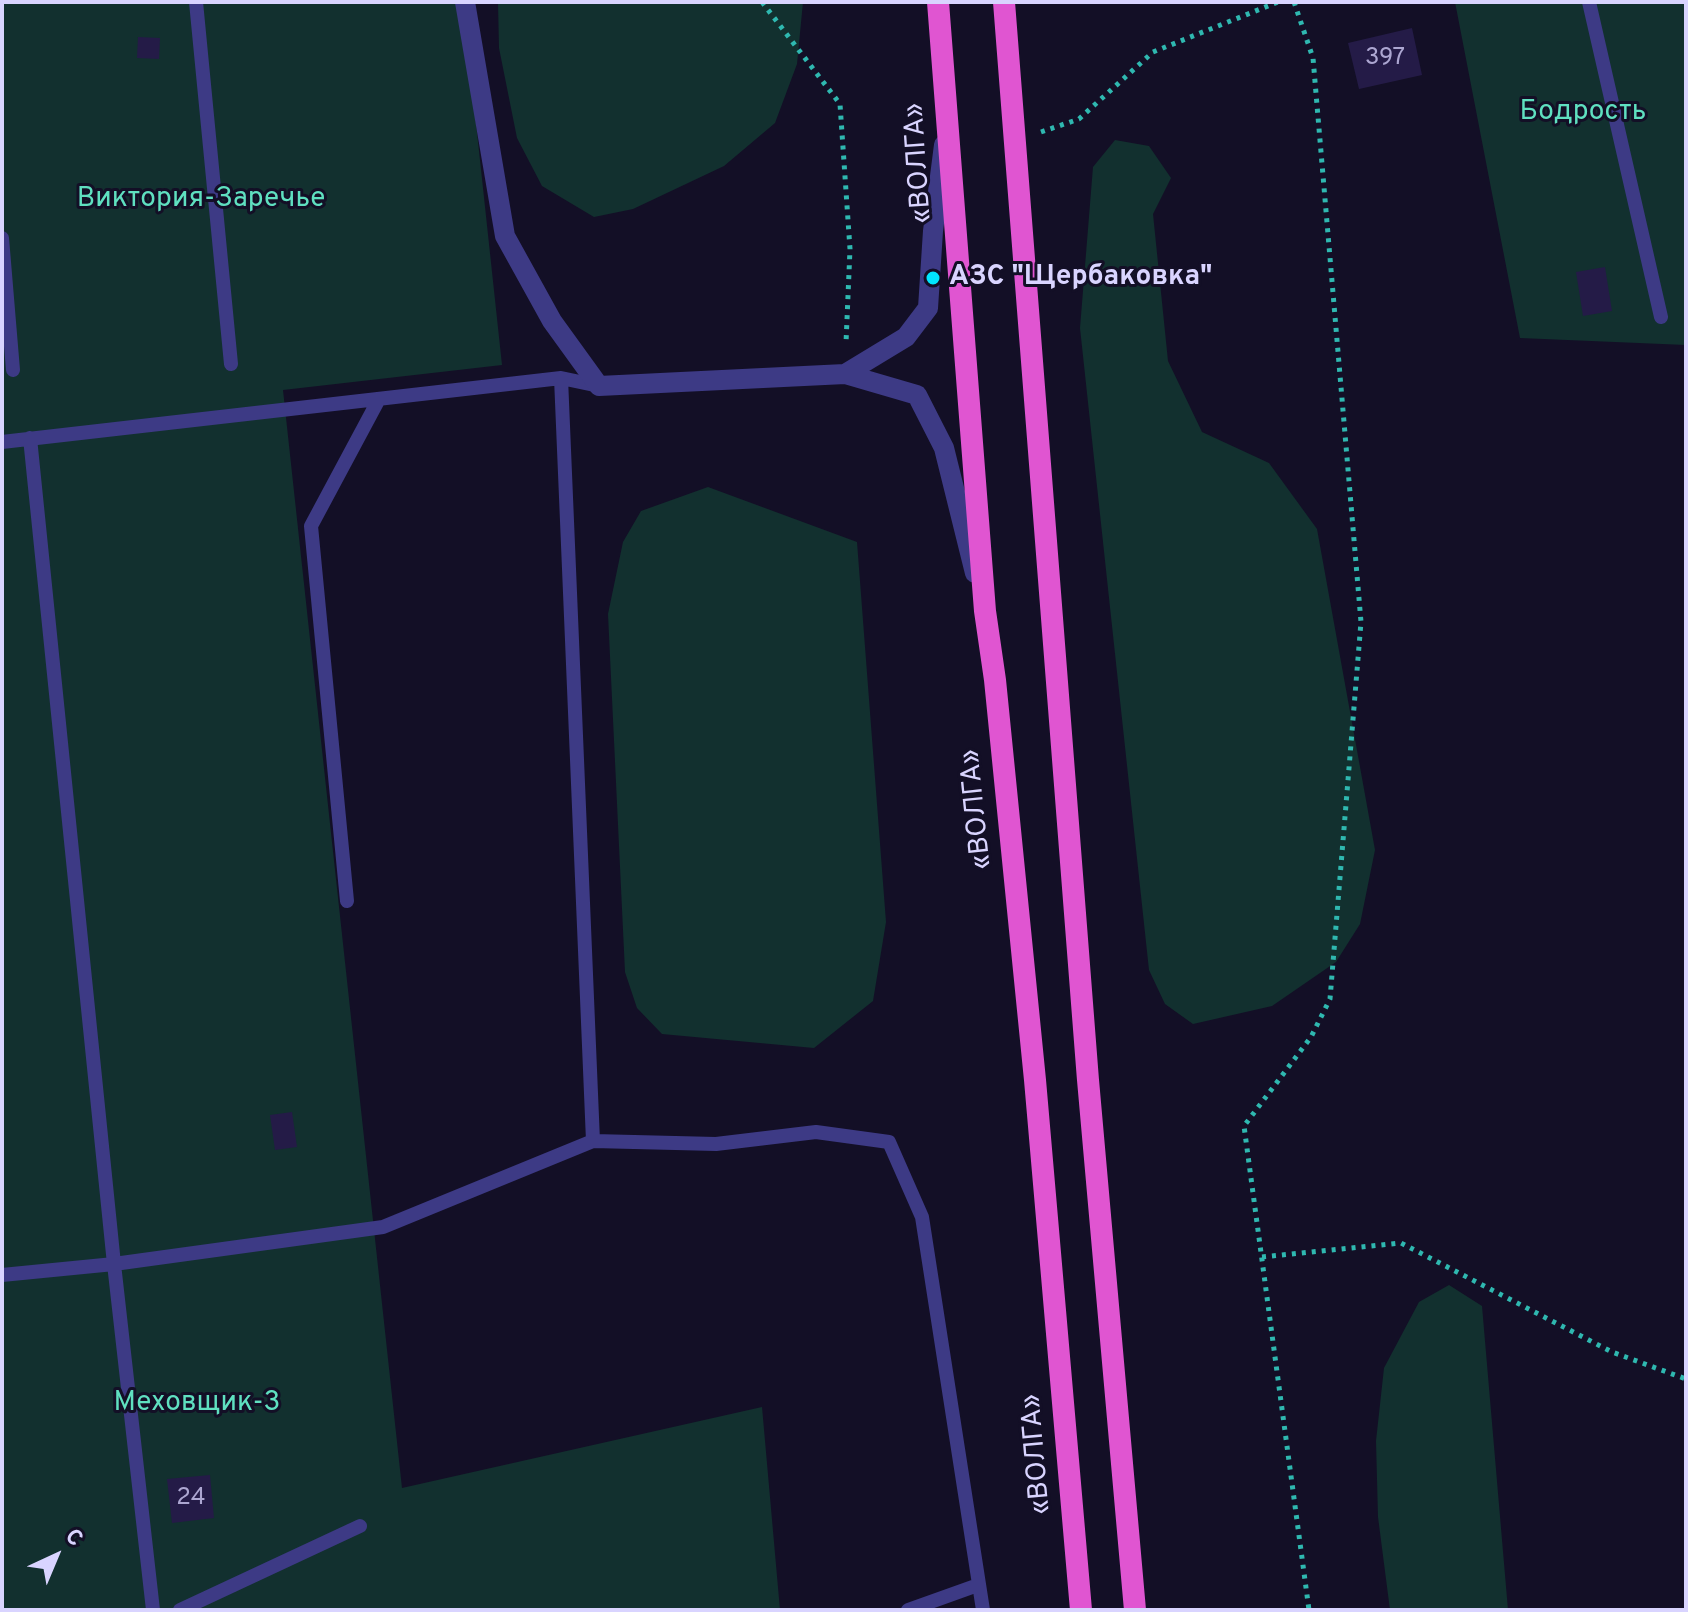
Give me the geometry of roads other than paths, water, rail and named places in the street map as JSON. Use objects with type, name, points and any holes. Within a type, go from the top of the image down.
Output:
[{"type":"highway","name":"«ВОЛГА»","points":[[938,2],[985,611],[995,680],[1034,1064],[1081,1610]]},
{"type":"highway","points":[[1004,2],[1087,1064],[1135,1610]]},
{"type":"street","points":[[465,2],[505,236],[552,321],[599,386],[845,374],[917,395],[944,448],[985,611]]},
{"type":"street","points":[[845,374],[906,337],[928,308],[933,231],[947,117]]},
{"type":"lane","points":[[196,2],[231,364]]},
{"type":"lane","points":[[1589,2],[1661,317]]},
{"type":"lane","points":[[2,238],[13,370]]},
{"type":"lane","points":[[561,378],[593,1141]]},
{"type":"lane","points":[[2,442],[561,378],[599,386]]},
{"type":"lane","points":[[347,901],[311,526],[379,399]]},
{"type":"lane","points":[[30,438],[114,1264],[153,1610]]},
{"type":"lane","points":[[2,1275],[114,1264],[383,1227],[593,1141],[716,1144],[816,1132],[889,1142],[922,1217],[983,1610]]},
{"type":"lane","points":[[180,1610],[360,1526]]},
{"type":"lane","points":[[908,1610],[978,1585]]},
{"type":"place","name":"АЗС \"Щербаковка\"","points":[[933,278]]},
{"type":"park label","name":"Бодрость","points":[[1583,113]]},
{"type":"park label","name":"Виктория-Заречье","points":[[201,200]]},
{"type":"park label","name":"Меховщик-3","points":[[197,1404]]}]
